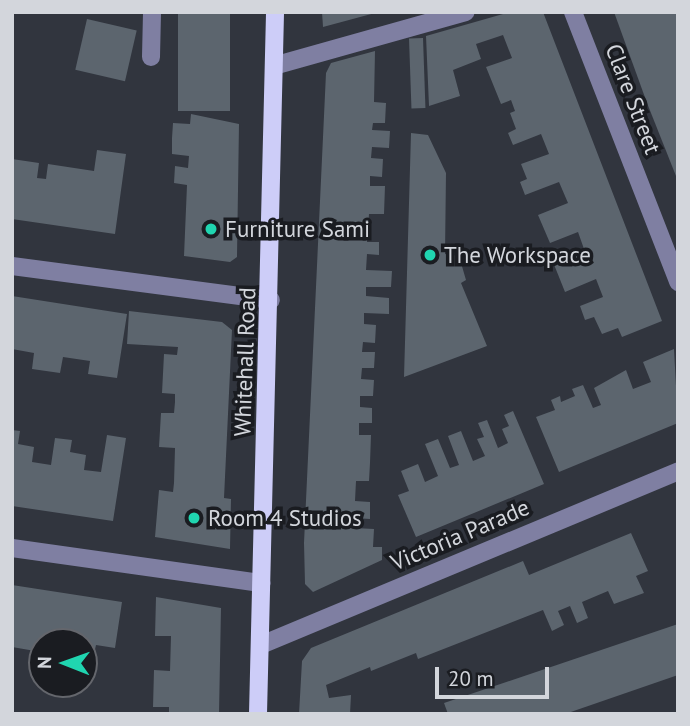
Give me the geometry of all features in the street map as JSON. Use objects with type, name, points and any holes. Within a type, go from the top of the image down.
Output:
[{"type":"main road","name":"Whitehall Road","points":[[258,714],[277,65],[275,12]]},
{"type":"street","points":[[151,57],[152,12]]},
{"type":"street","points":[[277,65],[466,12]]},
{"type":"street","name":"Clare Street","points":[[573,12],[678,282]]},
{"type":"street","points":[[12,266],[271,300]]},
{"type":"street","name":"Victoria Parade","points":[[261,645],[678,471]]},
{"type":"street","points":[[12,548],[262,583]]},
{"type":"building","points":[[178,12],[230,12],[230,111],[178,111]]},
{"type":"building","points":[[322,12],[375,12],[375,13],[323,27]]},
{"type":"building","points":[[510,12],[543,12],[662,321],[622,337],[618,328],[602,334],[594,317],[585,320],[580,306],[603,297],[596,279],[565,292],[553,262],[584,249],[578,232],[550,243],[538,215],[568,203],[559,182],[525,195],[520,182],[527,179],[521,164],[549,154],[541,134],[513,145],[508,133],[516,129],[510,113],[515,111],[511,100],[501,104],[486,67],[512,58],[503,35],[476,44],[481,59],[453,70],[460,96],[429,106],[426,36]]},
{"type":"building","points":[[614,12],[678,12],[678,181],[647,103]]},
{"type":"building","points":[[87,19],[137,30],[125,81],[75,70]]},
{"type":"building","points":[[409,38],[423,38],[425,108],[411,108]]},
{"type":"building","points":[[375,51],[374,102],[386,103],[385,123],[373,123],[372,130],[390,131],[389,148],[372,147],[371,158],[383,159],[382,177],[370,176],[370,186],[385,186],[384,214],[369,214],[367,242],[379,242],[379,255],[367,254],[366,270],[392,271],[391,287],[366,287],[366,296],[389,298],[389,314],[364,313],[364,324],[376,325],[375,343],[363,342],[362,352],[375,352],[374,368],[362,368],[361,379],[374,380],[373,396],[360,396],[360,407],[372,408],[372,423],[359,423],[359,435],[371,435],[370,463],[369,481],[356,481],[355,501],[370,502],[370,519],[355,518],[354,528],[374,529],[373,547],[382,547],[382,560],[313,592],[305,584],[304,543],[326,73],[331,63]]},
{"type":"building","points":[[191,114],[239,124],[237,257],[230,262],[184,256],[187,185],[174,183],[175,166],[188,168],[189,156],[172,154],[172,138],[173,123],[190,124]]},
{"type":"building","name":"The Workspace","points":[[411,133],[428,135],[446,173],[445,254],[459,256],[466,280],[461,283],[487,346],[404,377]]},
{"type":"building","points":[[97,150],[126,154],[115,234],[12,219],[12,159],[39,163],[37,178],[46,179],[48,164],[94,171]]},
{"type":"building","points":[[12,296],[127,314],[117,378],[88,374],[90,361],[63,357],[60,373],[32,369],[34,353],[12,349]]},
{"type":"building","points":[[129,311],[222,322],[232,330],[224,498],[231,499],[230,549],[155,537],[159,490],[173,492],[174,483],[175,448],[159,447],[161,413],[174,413],[175,402],[175,394],[162,393],[164,354],[177,355],[178,347],[127,344]]},
{"type":"building","points":[[674,349],[678,423],[559,472],[536,417],[555,410],[551,400],[560,396],[561,402],[575,396],[572,389],[583,385],[593,408],[601,405],[594,388],[626,370],[633,389],[651,382],[643,362]]},
{"type":"building","points":[[513,411],[544,484],[416,537],[398,495],[409,491],[401,471],[418,464],[425,482],[438,476],[425,444],[438,439],[450,468],[459,465],[448,436],[461,431],[473,461],[485,456],[477,439],[484,437],[478,423],[487,420],[498,448],[508,443],[502,429],[509,426],[504,415]]},
{"type":"building","points":[[12,430],[20,431],[18,444],[34,447],[32,462],[51,465],[55,438],[72,440],[70,452],[86,455],[84,470],[101,472],[107,435],[126,438],[113,521],[12,506]]},
{"type":"building","points":[[631,533],[648,571],[636,576],[644,593],[614,604],[608,591],[582,602],[588,618],[577,623],[570,606],[558,611],[564,625],[552,631],[543,610],[418,659],[416,653],[371,671],[370,667],[326,685],[329,698],[351,695],[350,714],[299,714],[302,661],[311,648],[523,561],[529,575]]},
{"type":"building","points":[[12,585],[122,602],[115,648],[98,645],[98,628],[28,628],[28,650],[12,647]]},
{"type":"building","points":[[156,597],[221,608],[219,714],[169,714],[169,707],[153,707],[154,670],[170,671],[171,636],[155,636]]},
{"type":"building","points":[[678,624],[678,675],[565,714],[448,714],[444,703]]},
{"type":"place","name":"Furniture Sami","points":[[211,229]]},
{"type":"place","name":"The Workspace","points":[[430,255]]},
{"type":"place","name":"Room 4 Studios","points":[[194,518]]}]
